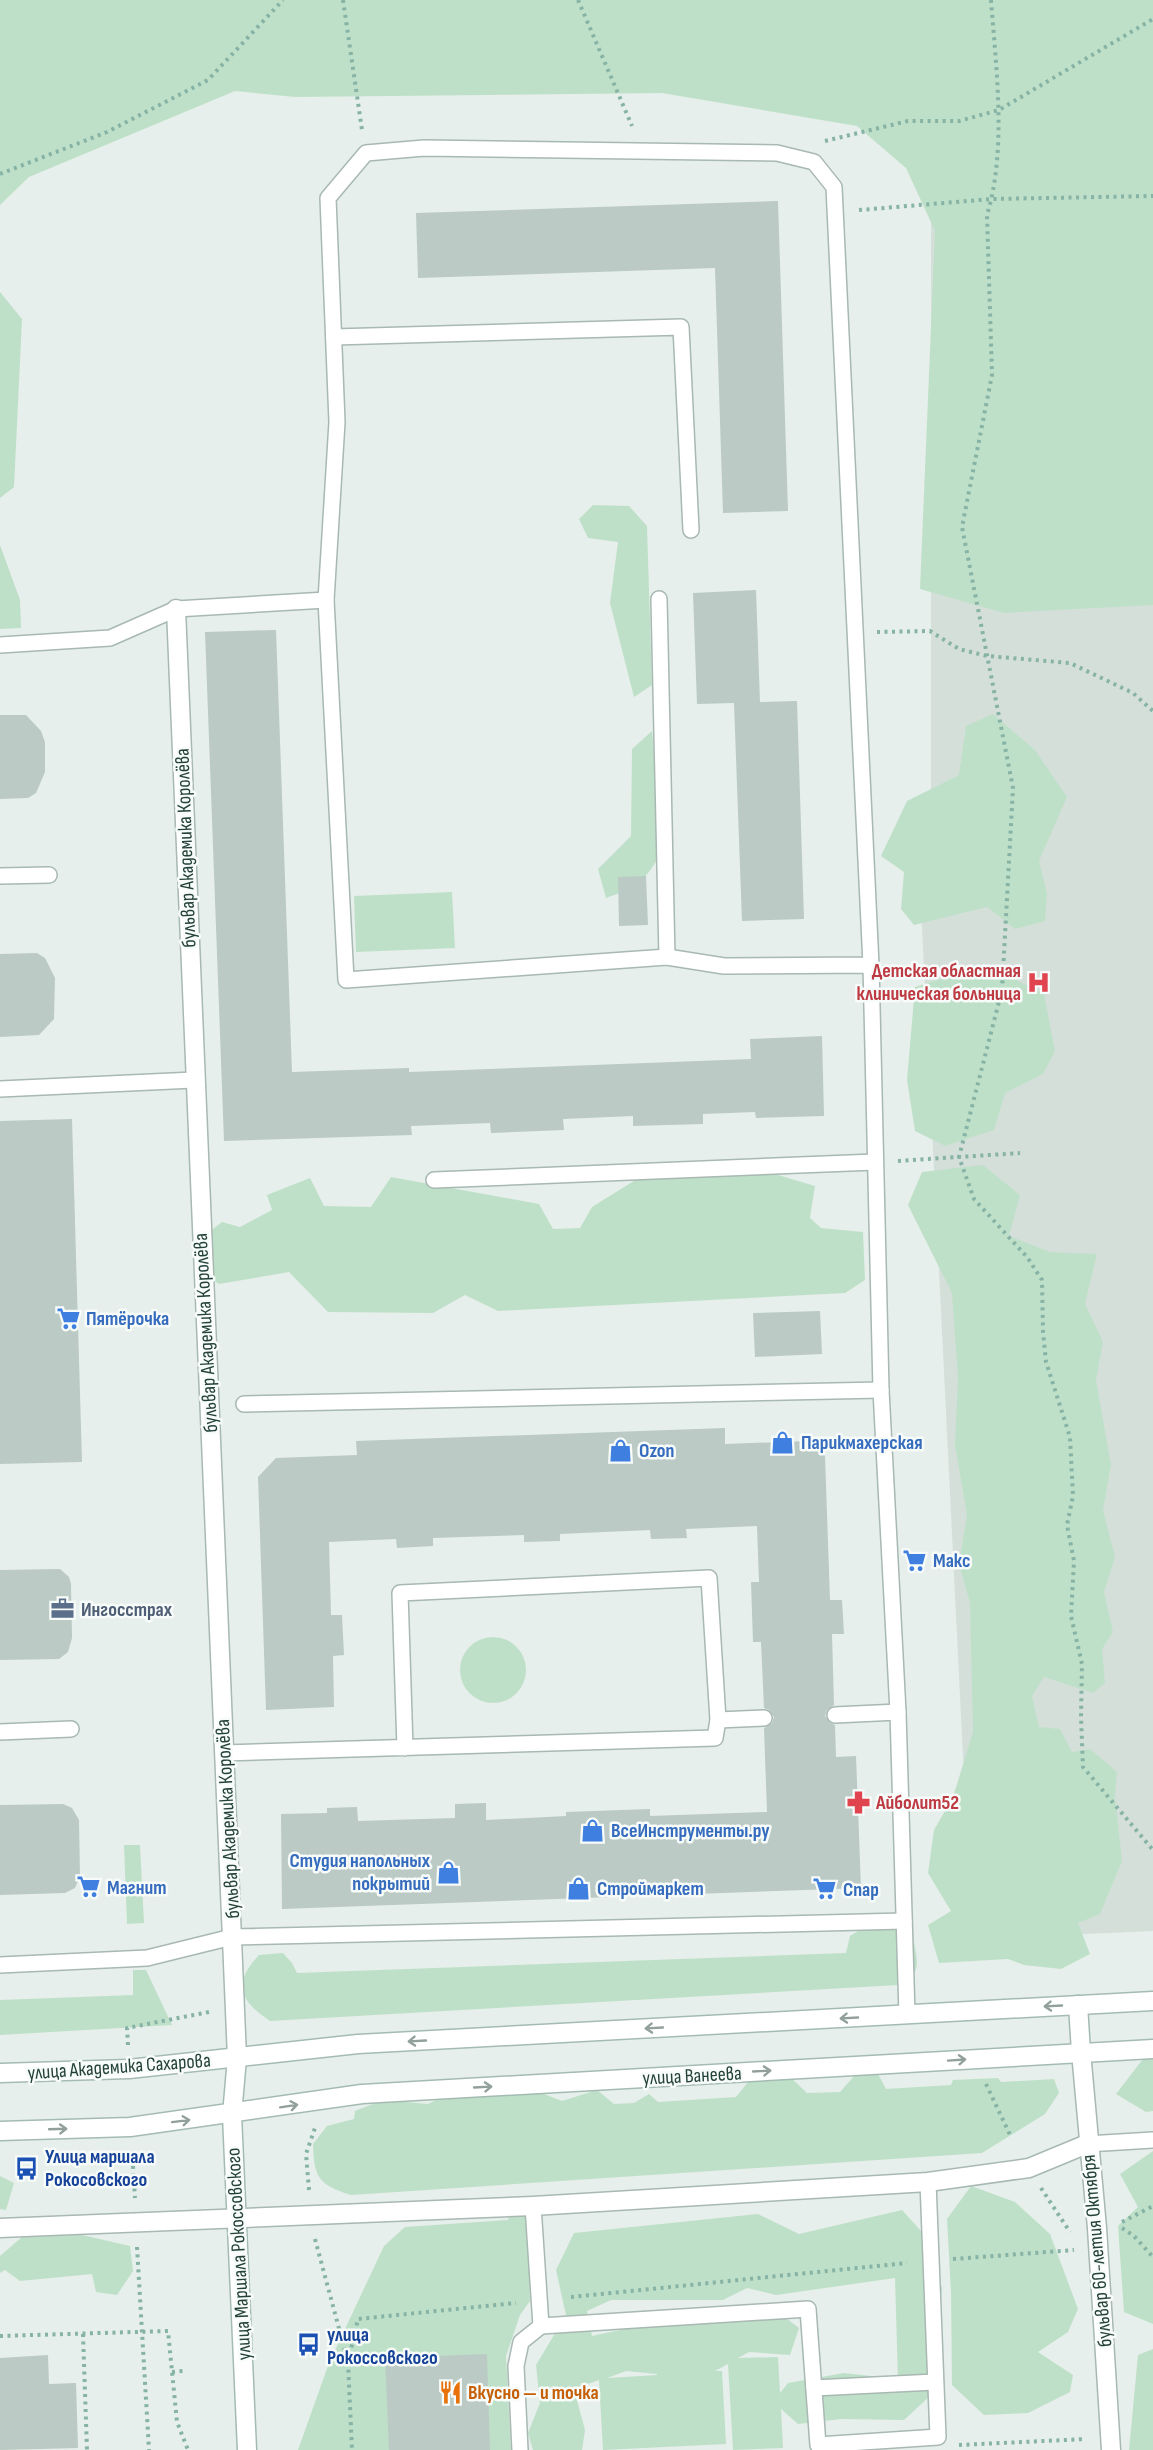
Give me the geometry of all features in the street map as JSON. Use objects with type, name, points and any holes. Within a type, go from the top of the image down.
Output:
[{"type":"street","name":"бульвар Академика Королёва","points":[[176,609],[194,1080],[237,2058]]},
{"type":"street","points":[[237,2058],[358,2044],[1153,2001]]},
{"type":"street","name":"бульвар 60-летия Октября","points":[[1078,2005],[1087,2144],[1098,2249],[1111,2450]]},
{"type":"street","name":"улица Ванеева","points":[[232,2115],[362,2094],[1153,2049]]},
{"type":"street","name":"улица Академика Сахарова","points":[[0,2073],[129,2069],[237,2058]]},
{"type":"street","name":"улица Маршала Рокоссовского","points":[[237,2058],[232,2115],[247,2450]]},
{"type":"street","points":[[0,2131],[130,2127],[232,2115]]},
{"type":"street","points":[[0,2228],[533,2206],[928,2182],[1029,2168],[1087,2144]]},
{"type":"lane","points":[[871,965],[724,966],[666,957],[346,980],[326,600],[337,422],[328,198],[366,153],[424,148],[642,149],[777,153],[814,162],[834,187],[871,965],[881,1390],[898,1712],[907,2015]]},
{"type":"lane","points":[[334,337],[681,327],[691,530]]},
{"type":"lane","points":[[659,599],[666,957]]},
{"type":"lane","points":[[0,645],[110,638],[176,609],[326,600]]},
{"type":"lane","points":[[0,876],[49,875]]},
{"type":"lane","points":[[0,1089],[194,1080]]},
{"type":"lane","points":[[434,1180],[875,1162]]},
{"type":"lane","points":[[244,1404],[881,1390]]},
{"type":"lane","points":[[224,1753],[405,1748],[716,1738],[718,1719],[709,1578],[400,1593],[405,1748]]},
{"type":"lane","points":[[835,1715],[898,1712]]},
{"type":"lane","points":[[718,1719],[764,1718]]},
{"type":"lane","points":[[0,1732],[71,1730]]},
{"type":"lane","points":[[0,1965],[147,1958],[232,1937],[904,1921]]},
{"type":"lane","points":[[1087,2144],[1153,2140]]},
{"type":"lane","points":[[520,2450],[516,2366],[521,2342],[541,2326],[808,2309],[818,2445],[938,2437],[928,2182]]},
{"type":"lane","points":[[533,2206],[541,2326]]},
{"type":"lane","points":[[814,2388],[935,2382]]},
{"type":"path","points":[[0,174],[107,132],[208,80],[283,0]]},
{"type":"path","points":[[343,0],[366,153]]},
{"type":"path","points":[[578,0],[642,149]]},
{"type":"path","points":[[991,0],[999,110],[992,199],[987,215],[992,375],[962,527],[1013,788],[1002,990],[959,1157],[974,1199],[1027,1257],[1042,1280],[1043,1332],[1047,1362],[1070,1437],[1073,1496],[1067,1525],[1074,1561],[1071,1616],[1083,1664],[1081,1717],[1083,1767],[1153,1850]]},
{"type":"path","points":[[821,142],[908,121],[959,121],[999,110],[1153,19]]},
{"type":"path","points":[[835,212],[992,199],[1153,196]]},
{"type":"path","points":[[855,632],[930,631],[959,649],[987,656],[1070,663],[1133,693],[1153,711]]},
{"type":"path","points":[[875,1162],[1020,1153]]},
{"type":"path","points":[[129,2069],[127,2028],[235,2007]]},
{"type":"path","points":[[986,2083],[1011,2137]]},
{"type":"path","points":[[326,2119],[316,2124],[306,2154],[309,2216],[348,2362],[352,2450]]},
{"type":"path","points":[[130,2127],[149,2450]]},
{"type":"path","points":[[1118,2226],[1134,2236],[1153,2257]]},
{"type":"path","points":[[348,2362],[358,2319],[931,2261],[1098,2249]]},
{"type":"path","points":[[0,2336],[168,2331],[177,2422],[188,2450]]},
{"type":"path","points":[[83,2334],[87,2450]]},
{"type":"path","points":[[329,2363],[348,2362]]},
{"type":"path","points":[[172,2372],[183,2371]]},
{"type":"path","points":[[950,2446],[1091,2439]]},
{"type":"shaded area","name":"Детская областная клиническая больница","points":[[931,214],[1153,221],[1153,1931],[972,1939],[916,805],[931,803]]},
{"type":"green space","points":[[0,0],[1153,0],[1153,605],[1004,613],[920,589],[935,231],[906,168],[857,126],[662,93],[295,97],[235,91],[29,177],[0,205]]},
{"type":"green space","points":[[0,292],[22,319],[14,487],[0,498]]},
{"type":"green space","points":[[593,505],[629,506],[647,526],[652,685],[634,697],[610,603],[618,542],[588,538],[579,519]]},
{"type":"green space","points":[[0,545],[20,600],[21,628],[0,629]]},
{"type":"green space","points":[[993,714],[1035,750],[1067,797],[1039,861],[1047,893],[1045,921],[1015,929],[987,907],[914,925],[901,909],[904,872],[881,856],[907,801],[959,775],[966,726]]},
{"type":"green space","points":[[652,731],[657,820],[656,861],[635,885],[606,898],[598,869],[631,836],[632,749]]},
{"type":"green space","points":[[452,892],[455,948],[356,952],[354,896]]},
{"type":"green space","points":[[986,965],[1044,994],[1055,1051],[1043,1074],[1005,1093],[994,1130],[945,1146],[915,1131],[907,1080],[915,987]]},
{"type":"green space","points":[[983,1165],[1020,1195],[1009,1236],[1050,1252],[1097,1254],[1085,1304],[1103,1342],[1096,1380],[1111,1465],[1103,1510],[1115,1557],[1104,1592],[1113,1632],[1102,1649],[1105,1683],[1093,1693],[1044,1677],[1032,1696],[1039,1727],[1060,1729],[1072,1752],[1090,1749],[1117,1772],[1115,1795],[1122,1861],[1100,1914],[1078,1923],[1090,1954],[1061,1969],[1024,1965],[1008,1959],[939,1963],[928,1925],[951,1911],[928,1873],[934,1830],[953,1797],[973,1732],[970,1603],[959,1564],[967,1515],[955,1445],[958,1377],[952,1293],[908,1205],[922,1172]]},
{"type":"green space","points":[[653,1169],[768,1172],[815,1186],[810,1218],[821,1228],[863,1232],[865,1280],[845,1293],[498,1311],[465,1295],[433,1313],[328,1312],[289,1272],[219,1284],[198,1270],[197,1241],[222,1222],[240,1227],[272,1210],[267,1195],[310,1178],[324,1206],[371,1207],[391,1177],[539,1204],[553,1229],[580,1228],[592,1207]]},
{"type":"green space","points":[[486,1637],[500,1637],[512,1642],[521,1651],[526,1670],[524,1683],[517,1694],[500,1703],[486,1703],[474,1698],[465,1689],[460,1677],[460,1663],[465,1651],[474,1642]]},
{"type":"green space","points":[[124,1845],[140,1845],[144,1923],[127,1924]]},
{"type":"green space","points":[[899,1927],[913,1937],[917,1966],[912,1976],[898,1985],[270,2021],[252,2006],[243,1991],[245,1975],[259,1955],[283,1953],[297,1973],[846,1953],[850,1936],[863,1928]]},
{"type":"green space","points":[[133,1970],[146,1970],[172,2025],[0,2035],[0,2000],[133,1995]]},
{"type":"green space","points":[[1143,2059],[1153,2059],[1153,2111],[1146,2112],[1116,2094]]},
{"type":"green space","points":[[786,2073],[807,2093],[840,2092],[855,2075],[878,2074],[886,2089],[951,2085],[953,2080],[998,2078],[1001,2082],[1054,2079],[1059,2093],[1045,2114],[982,2153],[351,2195],[325,2183],[320,2178],[315,2165],[313,2144],[327,2126],[354,2119],[355,2111],[383,2100],[428,2104],[449,2094],[539,2092],[562,2101],[597,2090],[614,2104],[634,2103],[649,2094],[658,2102],[736,2097],[753,2076]]},
{"type":"green space","points":[[1153,2151],[1153,2324],[1124,2312],[1118,2226],[1138,2207],[1120,2174]]},
{"type":"green space","points":[[0,2176],[14,2183],[6,2210],[0,2209]]},
{"type":"green space","points":[[971,2186],[1015,2202],[1050,2234],[1078,2309],[1068,2332],[1038,2352],[1073,2375],[1070,2392],[1028,2413],[984,2415],[952,2385],[951,2292],[947,2219]]},
{"type":"green space","points":[[902,2210],[922,2232],[942,2288],[930,2396],[904,2420],[841,2419],[798,2424],[781,2409],[783,2448],[733,2450],[728,2364],[715,2371],[722,2371],[726,2444],[603,2450],[599,2380],[574,2389],[585,2430],[582,2450],[533,2450],[528,2433],[540,2403],[536,2365],[566,2315],[556,2270],[574,2233],[758,2214],[799,2234]],"holes":[[[895,2278],[898,2379],[844,2373],[788,2383],[780,2393],[778,2357],[738,2358],[749,2352],[790,2355],[799,2328],[773,2308],[712,2324],[657,2322],[592,2336],[587,2311],[611,2300],[723,2300],[747,2288],[776,2295]],[[626,2371],[657,2374],[657,2375],[607,2378]]]},
{"type":"green space","points":[[510,2215],[529,2215],[533,2236],[527,2242],[528,2260],[532,2267],[529,2270],[530,2301],[520,2315],[506,2356],[511,2450],[298,2450],[329,2363],[384,2246],[405,2227],[508,2220]]},
{"type":"green space","points":[[82,2235],[130,2246],[133,2271],[117,2295],[96,2292],[92,2274],[20,2281],[5,2270],[0,2273],[0,2256],[22,2237]]},
{"type":"green space","points":[[1153,2349],[1153,2450],[1129,2450],[1138,2355]]},
{"type":"building","points":[[778,201],[788,511],[723,513],[715,268],[418,278],[416,213]]},
{"type":"building","points":[[756,590],[760,702],[797,701],[804,919],[742,921],[734,703],[697,704],[693,593]]},
{"type":"building","points":[[276,630],[292,1072],[409,1068],[409,1072],[751,1059],[750,1039],[822,1036],[824,1116],[756,1118],[755,1112],[703,1114],[703,1124],[633,1126],[633,1116],[563,1119],[564,1130],[491,1133],[490,1123],[411,1126],[412,1135],[224,1141],[205,632]]},
{"type":"building","points":[[0,715],[26,715],[41,731],[45,742],[45,772],[36,793],[28,798],[0,799]]},
{"type":"building","points":[[646,876],[648,925],[619,926],[618,877]]},
{"type":"building","points":[[37,953],[45,958],[55,978],[54,1019],[39,1035],[0,1037],[0,954]]},
{"type":"building","points":[[72,1119],[82,1462],[0,1464],[0,1121]]},
{"type":"building","points":[[820,1311],[822,1354],[755,1357],[753,1313]]},
{"type":"building","points":[[725,1428],[725,1444],[809,1441],[825,1456],[830,1600],[842,1600],[844,1634],[832,1634],[834,1705],[827,1710],[825,1716],[830,1723],[835,1725],[836,1757],[856,1756],[861,1888],[282,1909],[281,1814],[327,1813],[327,1808],[357,1807],[358,1821],[455,1818],[455,1804],[486,1803],[486,1820],[566,1816],[566,1812],[650,1809],[650,1816],[767,1812],[764,1728],[772,1723],[774,1717],[769,1710],[764,1708],[761,1642],[753,1642],[751,1582],[759,1582],[757,1526],[686,1529],[687,1538],[651,1539],[650,1530],[560,1534],[560,1541],[524,1542],[524,1535],[433,1538],[433,1546],[397,1548],[396,1539],[329,1542],[331,1615],[342,1615],[344,1655],[333,1656],[334,1707],[266,1710],[258,1477],[276,1458],[357,1455],[356,1441]]},
{"type":"building","points":[[60,1569],[69,1577],[71,1584],[72,1638],[68,1652],[59,1659],[0,1660],[0,1570]]},
{"type":"building","points":[[63,1804],[72,1808],[79,1820],[80,1876],[75,1888],[65,1893],[0,1895],[0,1805]]},
{"type":"building","points":[[487,2354],[490,2450],[389,2450],[385,2358]]},
{"type":"building","points":[[48,2355],[49,2384],[76,2383],[78,2448],[0,2450],[0,2358]]},
{"type":"place","name":"Детская областная клиническая больница","points":[[1039,982]]},
{"type":"place","name":"Пятёрочка","points":[[68,1318]]},
{"type":"place","name":"Парикмахерская","points":[[783,1442]]},
{"type":"place","name":"Ozon","points":[[621,1450]]},
{"type":"place","name":"Макс","points":[[915,1560]]},
{"type":"place","name":"Ингосстрах","points":[[63,1609]]},
{"type":"place","name":"Айболит52","points":[[858,1802]]},
{"type":"place","name":"ВсеИнструменты.ру","points":[[593,1830]]},
{"type":"place","name":"Студия напольных покрытий","points":[[448,1872]]},
{"type":"place","name":"Магнит","points":[[89,1887]]},
{"type":"place","name":"Строймаркет","points":[[579,1888]]},
{"type":"place","name":"Спар","points":[[825,1889]]},
{"type":"place","name":"Улица маршала Рокосовского","points":[[27,2168]]},
{"type":"place","name":"улица Рокоссовского","points":[[309,2345]]},
{"type":"place","name":"Вкусно — и точка","points":[[450,2392]]}]
